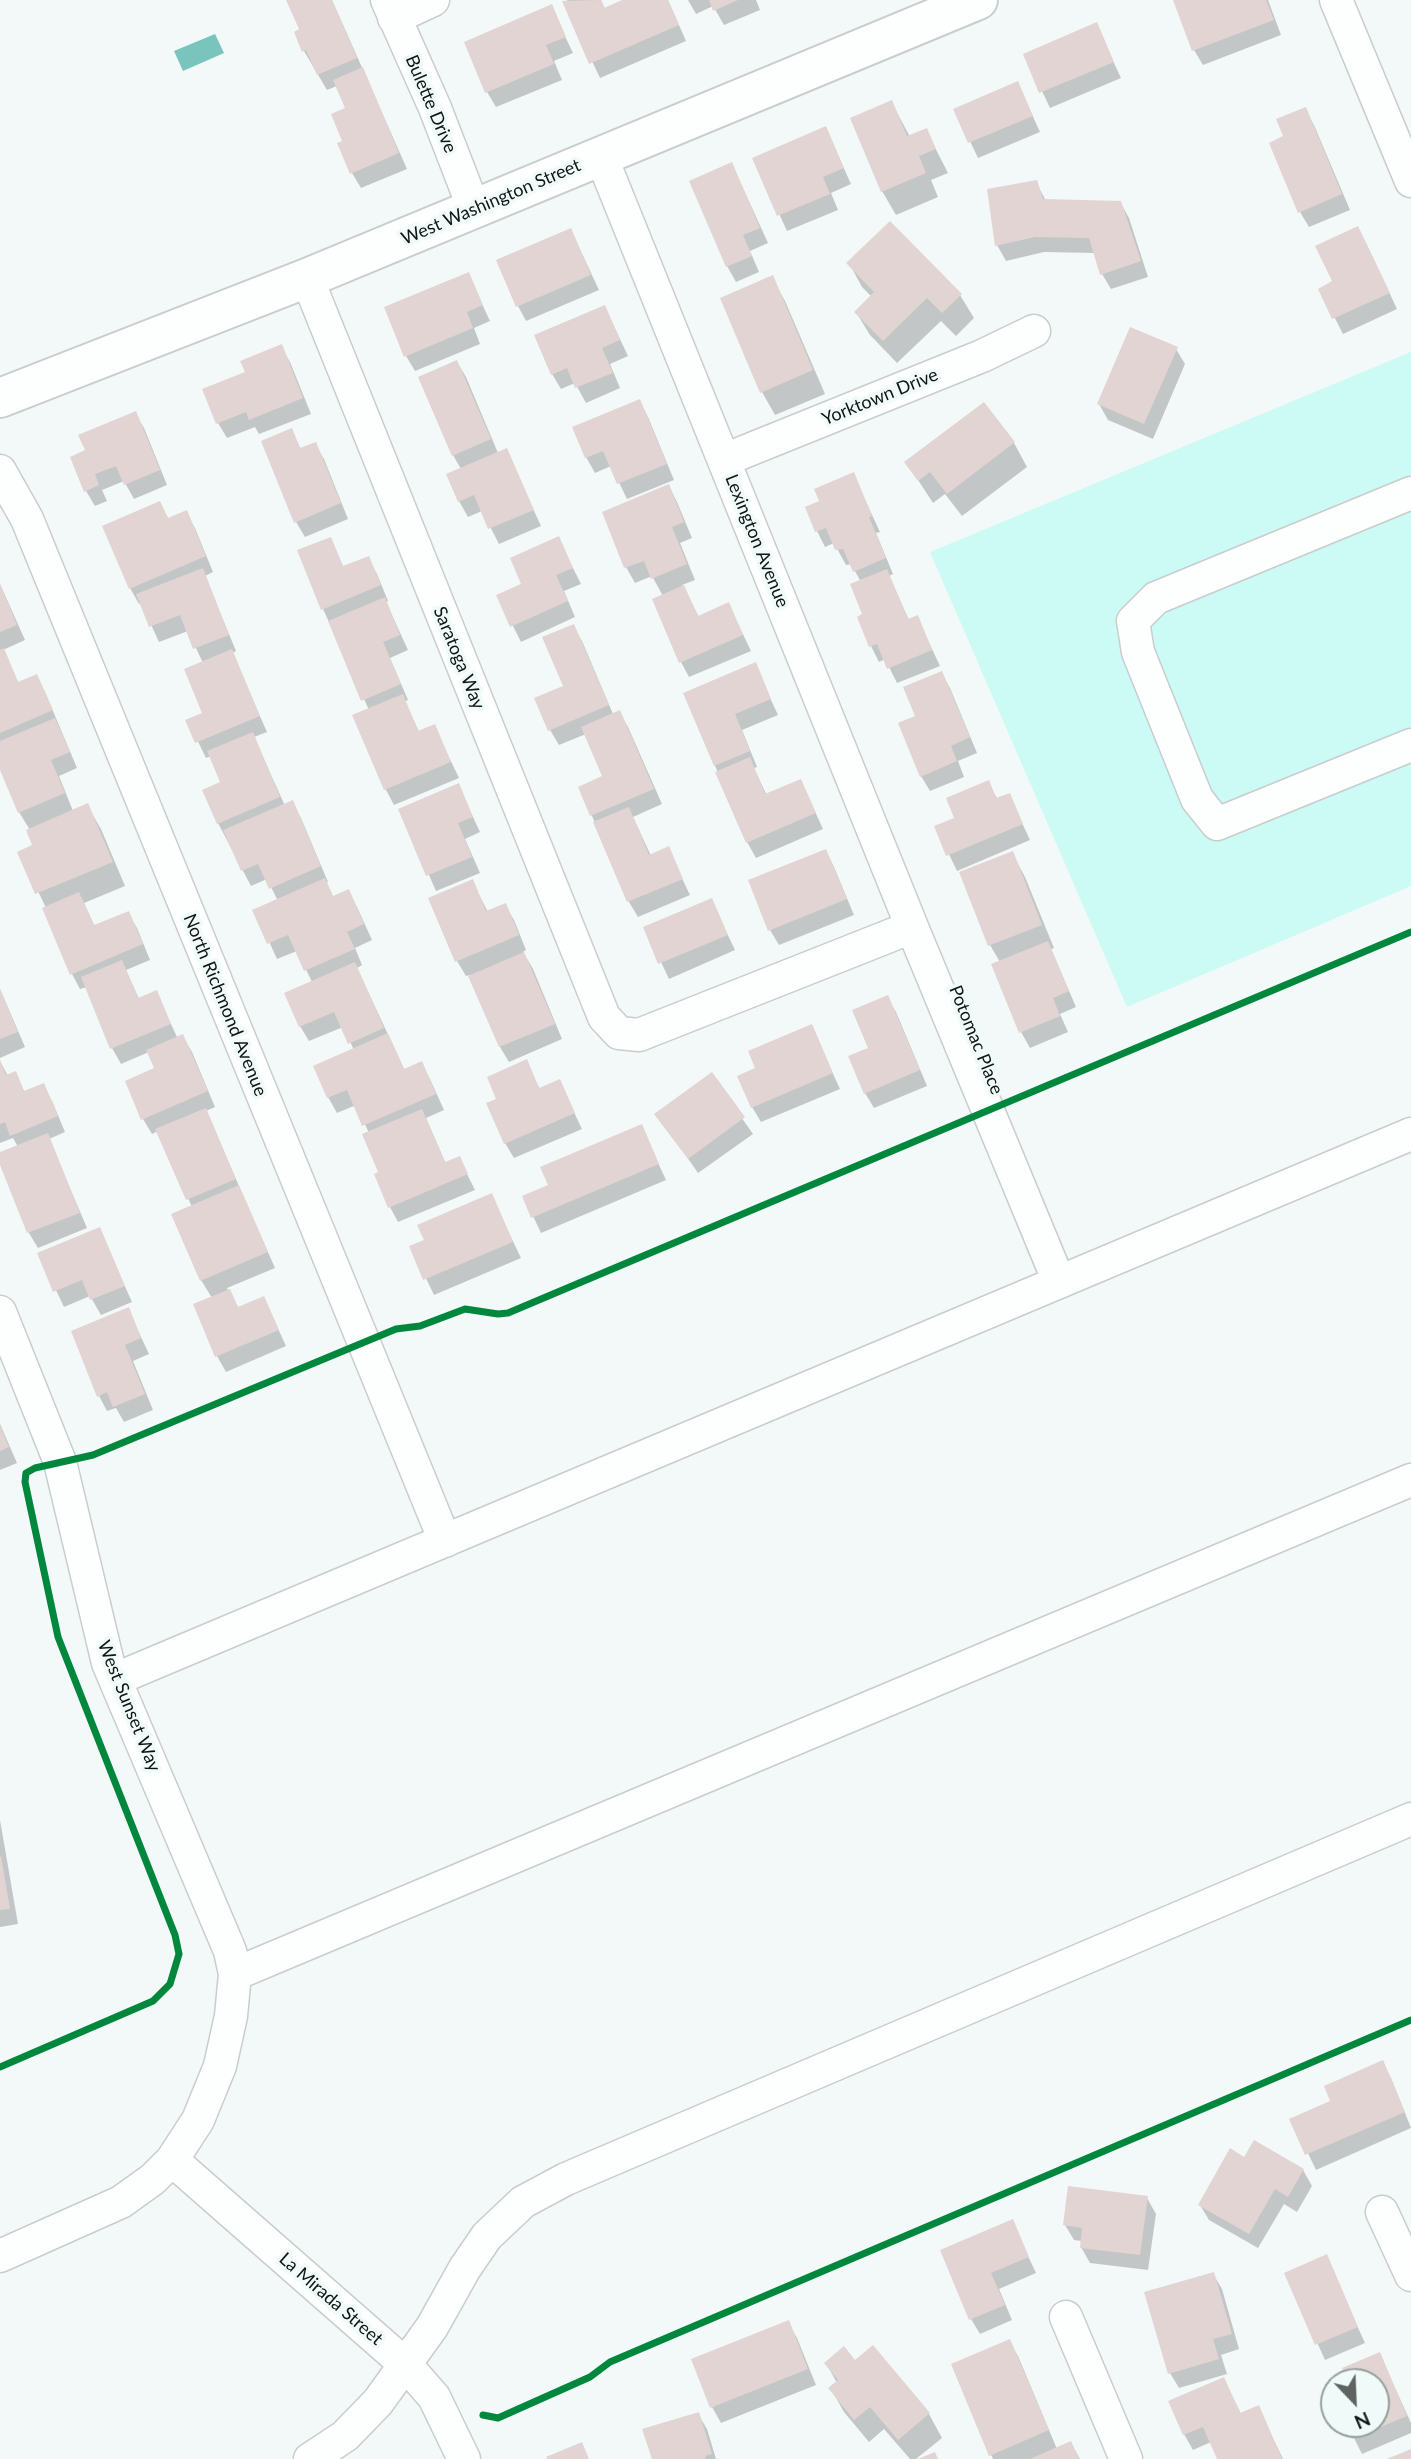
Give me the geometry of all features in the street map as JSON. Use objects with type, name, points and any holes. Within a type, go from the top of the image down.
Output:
[{"type":"street","points":[[390,9],[433,0]]},
{"type":"street","name":"West Washington Street","points":[[0,398],[307,278],[978,0]]},
{"type":"street","points":[[1336,0],[1411,181]]},
{"type":"street","name":"Bulette Drive","points":[[390,9],[435,108],[474,209]]},
{"type":"street","name":"Lexington Avenue","points":[[601,156],[912,927]]},
{"type":"street","name":"Saratoga Way","points":[[307,278],[604,1017],[619,1033],[639,1035],[912,927]]},
{"type":"street","name":"Yorktown Drive","points":[[724,460],[982,356],[1034,331]]},
{"type":"street","name":"North Richmond Avenue","points":[[0,471],[32,532],[445,1541]]},
{"type":"street","points":[[1411,493],[1156,598],[1133,621],[1138,652],[1197,799],[1217,824],[1411,745]]},
{"type":"street","name":"Potomac Place","points":[[912,927],[1059,1282]]},
{"type":"street","points":[[116,1679],[1411,1134]]},
{"type":"street","name":"West Sunset Way","points":[[0,1312],[60,1462],[108,1663],[230,1951],[235,1974]]},
{"type":"street","points":[[0,2256],[121,2202],[153,2179],[172,2160],[198,2120],[220,2066],[231,2016],[235,1974],[1411,1480]]},
{"type":"street","points":[[310,2459],[345,2436],[362,2420],[432,2327],[465,2268],[487,2236],[523,2202],[545,2189],[1411,1819]]},
{"type":"street","name":"La Mirada Street","points":[[172,2160],[406,2365],[434,2397],[464,2459]]},
{"type":"street","points":[[1382,2212],[1411,2275]]},
{"type":"street","points":[[1066,2317],[1126,2459]]},
{"type":"shaded area","points":[[215,34],[224,53],[183,71],[174,51]]},
{"type":"shaded area","points":[[1411,352],[1411,886],[1127,1007],[930,552]]},
{"type":"building","points":[[286,0],[332,0],[357,58],[317,75],[306,50],[302,52],[294,32],[299,29]]},
{"type":"building","points":[[601,0],[604,8],[622,0],[668,0],[679,25],[589,64],[562,1]]},
{"type":"building","points":[[709,0],[738,0],[713,11]]},
{"type":"building","points":[[1173,0],[1266,0],[1274,20],[1192,51]]},
{"type":"building","points":[[552,4],[566,37],[546,45],[554,64],[485,93],[464,42]]},
{"type":"building","points":[[1097,22],[1114,62],[1039,93],[1023,54]]},
{"type":"building","points":[[363,67],[399,153],[350,174],[337,143],[342,141],[331,114],[345,108],[333,80]]},
{"type":"building","points":[[1018,81],[1033,116],[968,143],[953,109]]},
{"type":"building","points":[[892,100],[907,136],[927,128],[936,149],[919,156],[926,173],[881,192],[850,118]]},
{"type":"building","points":[[1306,107],[1342,194],[1298,213],[1269,143],[1283,136],[1276,119]]},
{"type":"building","points":[[826,126],[844,168],[823,177],[830,194],[777,216],[752,158]]},
{"type":"building","points":[[732,162],[760,228],[743,235],[752,256],[726,267],[689,181]]},
{"type":"building","points":[[1037,180],[1043,199],[1121,201],[1141,261],[1100,275],[1089,238],[1035,237],[995,246],[987,189]]},
{"type":"building","points":[[890,221],[962,294],[942,313],[927,298],[883,341],[854,312],[874,292],[846,263]]},
{"type":"building","points":[[1358,226],[1390,293],[1332,319],[1318,289],[1332,281],[1315,246]]},
{"type":"building","points":[[571,228],[591,275],[516,307],[496,260]]},
{"type":"building","points":[[469,272],[483,305],[467,312],[473,328],[404,357],[384,307]]},
{"type":"building","points":[[773,275],[813,370],[760,393],[720,298]]},
{"type":"building","points":[[605,305],[620,340],[602,348],[613,373],[575,388],[567,368],[551,375],[534,335]]},
{"type":"building","points":[[1130,327],[1178,347],[1144,424],[1097,404]]},
{"type":"building","points":[[282,344],[303,398],[249,420],[246,412],[216,424],[202,389],[245,372],[240,361]]},
{"type":"building","points":[[457,360],[491,439],[452,456],[418,377]]},
{"type":"building","points":[[640,399],[667,464],[617,484],[603,451],[585,458],[572,427]]},
{"type":"building","points":[[984,402],[1015,442],[947,494],[930,472],[918,481],[904,462]]},
{"type":"building","points":[[136,411],[160,470],[124,485],[116,466],[95,474],[99,485],[84,492],[70,457],[85,450],[78,435]]},
{"type":"building","points":[[292,428],[300,448],[316,442],[341,503],[294,523],[261,441]]},
{"type":"building","points":[[507,448],[534,510],[488,529],[474,495],[458,502],[446,474]]},
{"type":"building","points":[[854,472],[886,558],[853,572],[843,549],[835,550],[826,528],[815,532],[805,507],[819,501],[814,489]]},
{"type":"building","points":[[669,484],[684,522],[672,527],[687,564],[651,579],[644,561],[624,568],[602,512]]},
{"type":"building","points":[[160,501],[168,518],[187,510],[206,556],[129,589],[102,526]]},
{"type":"building","points":[[559,536],[573,568],[556,575],[568,601],[510,627],[496,595],[521,584],[510,558]]},
{"type":"building","points":[[331,537],[343,566],[369,556],[381,585],[321,610],[297,550]]},
{"type":"building","points":[[203,568],[229,635],[193,649],[180,615],[149,627],[136,594]]},
{"type":"building","points":[[887,569],[908,619],[918,615],[932,650],[887,669],[877,644],[869,647],[857,617],[862,614],[850,584]]},
{"type":"building","points":[[0,584],[17,625],[0,632]]},
{"type":"building","points":[[684,585],[698,616],[729,602],[743,635],[679,663],[652,599]]},
{"type":"building","points":[[385,597],[400,635],[383,642],[401,684],[361,701],[328,621]]},
{"type":"building","points":[[574,624],[609,705],[548,731],[534,698],[563,686],[542,637]]},
{"type":"building","points":[[4,648],[18,682],[37,674],[53,710],[0,733],[0,650]]},
{"type":"building","points":[[232,649],[260,716],[195,743],[185,720],[202,713],[184,669]]},
{"type":"building","points":[[756,662],[771,699],[735,714],[750,751],[714,766],[683,693]]},
{"type":"building","points":[[942,671],[970,737],[951,746],[957,761],[920,777],[898,723],[915,716],[903,687]]},
{"type":"building","points":[[403,694],[418,731],[435,724],[451,762],[384,790],[352,715]]},
{"type":"building","points":[[620,710],[654,789],[590,816],[578,787],[602,776],[581,727]]},
{"type":"building","points":[[55,718],[70,752],[51,760],[65,793],[18,813],[0,770],[0,741]]},
{"type":"building","points":[[253,732],[280,797],[217,824],[202,790],[220,782],[207,751]]},
{"type":"building","points":[[750,757],[765,794],[801,779],[816,813],[746,843],[715,772]]},
{"type":"building","points":[[989,780],[996,798],[1010,793],[1023,824],[946,856],[934,826],[954,818],[946,798]]},
{"type":"building","points":[[459,783],[473,817],[458,823],[472,857],[426,876],[398,809]]},
{"type":"building","points":[[293,800],[321,866],[269,889],[258,864],[241,871],[223,830]]},
{"type":"building","points":[[88,803],[113,862],[35,894],[17,852],[32,845],[26,830]]},
{"type":"building","points":[[629,807],[649,855],[669,846],[683,879],[627,902],[593,822]]},
{"type":"building","points":[[826,849],[847,899],[768,931],[748,880]]},
{"type":"building","points":[[1013,851],[1042,925],[988,946],[959,872]]},
{"type":"building","points":[[325,878],[333,896],[349,889],[364,924],[347,932],[355,949],[304,971],[288,935],[267,944],[252,910]]},
{"type":"building","points":[[473,879],[486,911],[506,903],[519,935],[455,962],[428,898]]},
{"type":"building","points":[[79,892],[94,925],[129,911],[143,944],[70,975],[42,908]]},
{"type":"building","points":[[712,898],[728,935],[658,964],[643,927]]},
{"type":"building","points":[[1048,941],[1069,991],[1053,998],[1060,1016],[1019,1033],[991,964]]},
{"type":"building","points":[[524,952],[555,1024],[499,1047],[468,976]]},
{"type":"building","points":[[122,960],[138,998],[157,990],[171,1024],[110,1049],[81,977]]},
{"type":"building","points":[[355,962],[384,1028],[348,1044],[334,1012],[299,1027],[284,993]]},
{"type":"building","points":[[0,989],[18,1032],[0,1039]]},
{"type":"building","points":[[888,995],[920,1070],[864,1094],[848,1056],[868,1048],[852,1010]]},
{"type":"building","points":[[812,1024],[833,1073],[751,1108],[737,1076],[755,1068],[748,1051]]},
{"type":"building","points":[[388,1033],[404,1069],[422,1061],[436,1094],[362,1126],[347,1090],[327,1098],[313,1066]]},
{"type":"building","points":[[183,1034],[208,1091],[141,1120],[125,1081],[154,1068],[146,1050]]},
{"type":"building","points":[[527,1059],[539,1088],[560,1079],[575,1113],[504,1144],[486,1103],[496,1099],[487,1077]]},
{"type":"building","points":[[0,1060],[6,1075],[16,1071],[24,1091],[44,1083],[58,1116],[10,1136],[5,1122],[0,1124]]},
{"type":"building","points":[[712,1072],[745,1117],[688,1159],[654,1114]]},
{"type":"building","points":[[206,1108],[236,1179],[186,1200],[155,1129]]},
{"type":"building","points":[[422,1109],[445,1162],[460,1156],[468,1174],[388,1208],[374,1174],[378,1172],[362,1134]]},
{"type":"building","points":[[642,1124],[659,1164],[531,1218],[522,1196],[548,1185],[540,1167]]},
{"type":"building","points":[[48,1133],[80,1213],[27,1233],[0,1165],[0,1152]]},
{"type":"building","points":[[239,1185],[268,1252],[200,1281],[171,1214]]},
{"type":"building","points":[[492,1193],[513,1242],[423,1280],[409,1246],[424,1240],[417,1225]]},
{"type":"building","points":[[100,1227],[125,1286],[90,1300],[82,1280],[53,1292],[37,1253]]},
{"type":"building","points":[[230,1289],[238,1307],[264,1296],[279,1330],[215,1357],[193,1304]]},
{"type":"building","points":[[129,1307],[141,1338],[125,1345],[145,1394],[113,1407],[107,1392],[97,1397],[71,1331]]},
{"type":"building","points":[[0,1426],[9,1447],[0,1451]]},
{"type":"building","points":[[0,1857],[10,1909],[0,1910]]},
{"type":"building","points":[[1383,2060],[1405,2112],[1305,2155],[1289,2119],[1330,2101],[1324,2086]]},
{"type":"building","points":[[1254,2140],[1304,2169],[1288,2197],[1275,2189],[1249,2234],[1198,2205],[1230,2148],[1244,2157]]},
{"type":"building","points":[[1068,2186],[1148,2196],[1140,2255],[1080,2248],[1082,2228],[1063,2225]]},
{"type":"building","points":[[1013,2219],[1029,2257],[991,2273],[1005,2305],[969,2320],[940,2250]]},
{"type":"building","points":[[1327,2254],[1358,2327],[1315,2345],[1284,2273]]},
{"type":"building","points":[[1214,2272],[1232,2334],[1213,2339],[1219,2359],[1168,2374],[1144,2292]]},
{"type":"building","points":[[789,2320],[808,2369],[710,2408],[691,2359]]},
{"type":"building","points":[[1010,2339],[1049,2430],[989,2456],[951,2364]]},
{"type":"building","points":[[873,2345],[930,2413],[898,2440],[870,2407],[854,2420],[828,2388],[838,2380],[824,2363],[844,2346],[855,2360]]},
{"type":"building","points":[[1380,2352],[1387,2368],[1342,2368]]},
{"type":"building","points":[[1390,2376],[1407,2416],[1390,2423]]},
{"type":"building","points":[[1224,2377],[1240,2413],[1259,2405],[1282,2459],[1217,2459],[1203,2427],[1183,2435],[1168,2401]]},
{"type":"building","points":[[699,2412],[712,2454],[705,2456],[706,2459],[652,2459],[642,2429]]},
{"type":"building","points":[[1071,2441],[1079,2459],[1030,2459]]},
{"type":"building","points":[[582,2442],[589,2459],[546,2457]]},
{"type":"building","points":[[1411,2449],[1411,2459],[1387,2459]]},
{"type":"building","points":[[935,2452],[938,2459],[918,2459]]},
{"type":"cycle path","points":[[0,2067],[153,2001],[170,1984],[179,1954],[175,1935],[58,1637],[25,1482],[26,1473],[35,1468],[93,1455],[396,1329],[420,1326],[465,1309],[508,1313],[1411,932]]},
{"type":"cycle path","points":[[483,2415],[498,2418],[590,2377],[610,2362],[1411,2020]]}]
